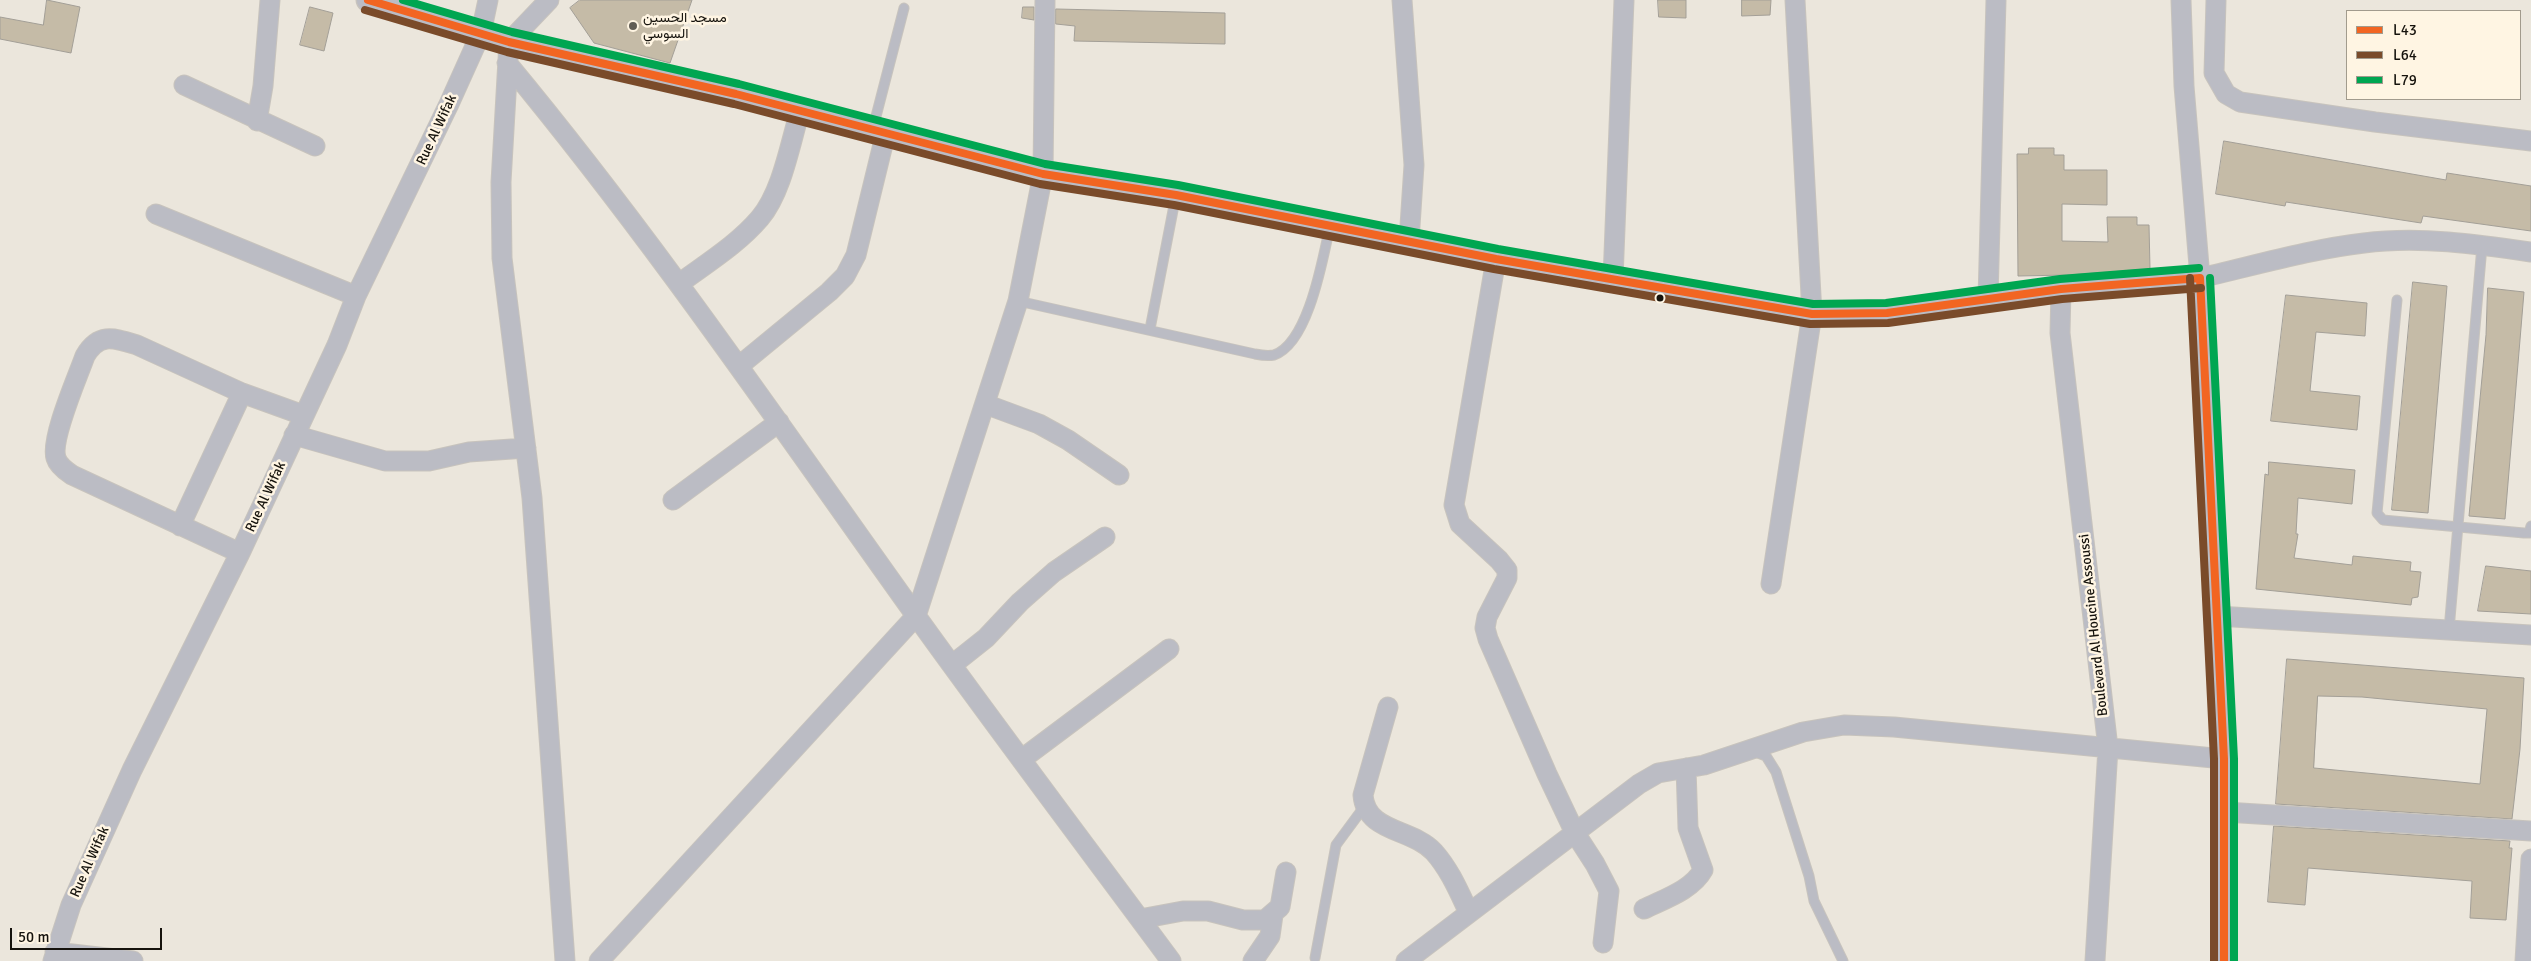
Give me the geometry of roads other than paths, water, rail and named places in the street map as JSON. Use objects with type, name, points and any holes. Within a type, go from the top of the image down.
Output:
[{"type":"street","points":[[257,121],[264,86],[270,0]]},
{"type":"street","points":[[368,0],[481,33],[508,52],[560,127],[680,283],[916,616],[1171,961]]},
{"type":"street","name":"Rue Al Wifak","points":[[54,957],[84,874],[128,779],[240,553],[337,345],[356,296],[450,104],[481,33],[488,0]]},
{"type":"street","points":[[549,0],[508,52],[500,219],[508,315],[532,498],[565,961]]},
{"type":"street","points":[[599,961],[916,616],[1018,301],[1043,174],[1045,0]]},
{"type":"street","points":[[1402,0],[1414,166],[1409,241]]},
{"type":"street","points":[[1613,279],[1624,0]]},
{"type":"street","points":[[1771,584],[1812,314],[1796,0]]},
{"type":"street","points":[[1988,299],[1996,0]]},
{"type":"street","points":[[2180,0],[2184,86],[2200,278],[2224,759],[2224,961]]},
{"type":"street","points":[[2216,0],[2214,73],[2219,86],[2226,94],[2240,102],[2375,122],[2531,141]]},
{"type":"street","points":[[508,52],[800,111],[1043,174],[1176,195],[1496,259],[1812,314],[1887,313],[2061,289],[2200,278],[2363,243],[2426,241],[2531,252]]},
{"type":"street","points":[[184,85],[257,121],[314,146]]},
{"type":"street","points":[[680,283],[744,235],[761,217],[775,193],[800,111]]},
{"type":"street","points":[[739,366],[829,292],[845,276],[856,255],[879,130]]},
{"type":"street","points":[[156,214],[356,296]]},
{"type":"street","points":[[1496,259],[1454,505],[1460,524],[1507,570],[1507,578],[1488,617],[1486,634],[1546,774],[1575,833],[1595,864],[1609,891],[1603,943]]},
{"type":"street","name":"Boulevard Al Houcine Assoussi","points":[[2061,289],[2060,333],[2108,748],[2095,961]]},
{"type":"street","points":[[240,553],[72,475],[56,459],[58,434],[85,356],[90,347],[99,340],[122,340],[242,393],[303,415]]},
{"type":"street","points":[[180,526],[242,393]]},
{"type":"street","points":[[985,404],[1039,424],[1068,440],[1119,475]]},
{"type":"street","points":[[673,500],[779,422]]},
{"type":"street","points":[[294,435],[385,461],[429,461],[469,452],[526,448]]},
{"type":"street","points":[[952,665],[986,638],[1020,602],[1054,572],[1105,537]]},
{"type":"street","points":[[2217,616],[2531,635]]},
{"type":"street","points":[[1022,759],[1170,649]]},
{"type":"street","points":[[1388,707],[1364,795],[1364,807],[1378,822],[1420,840],[1433,851],[1447,869],[1469,913]]},
{"type":"street","points":[[1406,961],[1639,784],[1658,773],[1704,765],[1802,732],[1844,725],[1894,727],[2224,759]]},
{"type":"street","points":[[1644,909],[1688,887],[1699,877],[1702,870],[1688,828],[1686,768]]},
{"type":"street","points":[[2225,812],[2531,831]]},
{"type":"street","points":[[2524,961],[2531,859]]},
{"type":"street","points":[[1140,919],[1184,911],[1208,911],[1243,920],[1265,920],[1280,907],[1286,872]]},
{"type":"street","points":[[1253,961],[1270,936],[1273,915]]},
{"type":"street","points":[[54,957],[133,961]]},
{"type":"lane","points":[[879,130],[904,8]]},
{"type":"lane","points":[[1150,329],[1176,195]]},
{"type":"lane","points":[[1018,301],[1255,354],[1274,355],[1285,348],[1298,331],[1316,288],[1330,226]]},
{"type":"lane","points":[[2450,630],[2460,529],[2482,246]]},
{"type":"lane","points":[[2397,300],[2377,513],[2383,520],[2460,529],[2529,533],[2531,526]]},
{"type":"lane","points":[[1750,749],[1766,756],[1776,772],[1809,876],[1814,901],[1843,961]]},
{"type":"lane","points":[[1315,958],[1336,845],[1364,807]]},
{"type":"place","name":"مسجد الحسين السوسي","points":[[633,26]]}]
